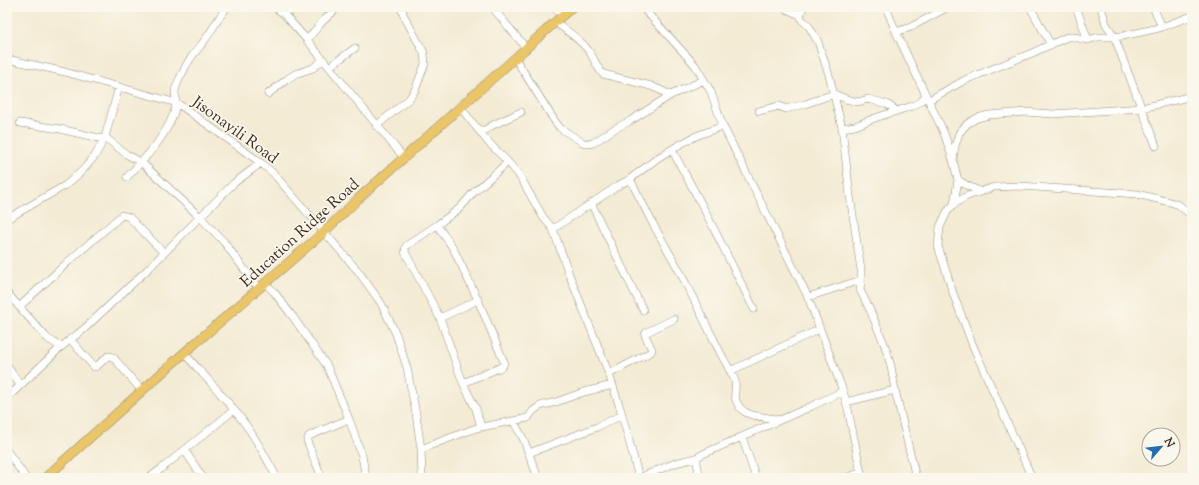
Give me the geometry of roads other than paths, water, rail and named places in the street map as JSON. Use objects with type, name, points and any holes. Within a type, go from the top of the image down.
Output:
[{"type":"main road","name":"Education Ridge Road","points":[[45,478],[184,353],[324,232],[572,7]]},
{"type":"street","points":[[127,177],[164,134],[171,122],[176,103],[175,92],[184,69],[227,7]]},
{"type":"street","points":[[274,7],[284,14],[307,40],[376,126],[404,158]]},
{"type":"street","points":[[307,40],[321,23],[338,7]]},
{"type":"street","points":[[376,126],[409,99],[415,90],[425,64],[424,53],[404,16],[402,10],[404,7]]},
{"type":"street","points":[[492,7],[526,48]]},
{"type":"street","points":[[553,7],[563,15]]},
{"type":"street","points":[[642,7],[695,65],[704,80],[716,105],[723,126],[808,298],[846,402],[861,475],[847,478]]},
{"type":"street","points":[[782,7],[797,13],[813,33],[818,42],[834,94],[842,128],[861,270],[860,290],[885,346],[891,366],[895,390],[916,478]]},
{"type":"street","points":[[797,13],[802,7]]},
{"type":"street","points":[[886,7],[896,32],[944,133],[958,180],[954,204]]},
{"type":"street","points":[[896,32],[911,27],[948,7]]},
{"type":"street","points":[[1030,7],[1051,45]]},
{"type":"street","points":[[1076,7],[1088,40]]},
{"type":"street","points":[[1100,7],[1106,24],[1114,36],[1156,146]]},
{"type":"street","points":[[1153,7],[1162,27]]},
{"type":"street","points":[[842,128],[855,126],[912,106],[965,80],[1067,38],[1074,37],[1088,40],[1098,37],[1123,36],[1162,27],[1192,16]]},
{"type":"street","points":[[555,22],[580,40],[589,50],[603,74],[651,86],[671,95]]},
{"type":"street","points":[[329,67],[355,48]]},
{"type":"street","points":[[515,58],[560,128],[588,144],[630,122],[671,95],[704,80]]},
{"type":"street","name":"Jisonayili Road","points":[[7,59],[65,72],[176,103],[261,162],[273,174],[358,271],[381,303],[396,334],[408,368],[416,414],[422,478]]},
{"type":"street","points":[[268,94],[295,74],[312,68],[323,60]]},
{"type":"street","points":[[7,219],[66,185],[82,171],[95,156],[104,138],[119,87]]},
{"type":"street","points":[[759,111],[779,106],[786,109],[834,94],[858,102],[868,99],[886,104],[897,111]]},
{"type":"street","points":[[953,160],[959,133],[967,124],[977,118],[1025,112],[1053,114],[1142,108],[1192,96]]},
{"type":"street","points":[[460,107],[489,143],[519,175],[543,217],[553,229],[569,274],[613,385],[639,478],[675,463],[696,458],[843,391]]},
{"type":"street","points":[[481,132],[521,112]]},
{"type":"street","points":[[20,123],[104,138],[126,154],[141,162],[200,217],[262,286],[274,292],[326,366],[349,419],[362,456],[366,478]]},
{"type":"street","points":[[553,229],[630,179],[659,157],[696,136],[723,126]]},
{"type":"street","points":[[944,133],[959,133]]},
{"type":"street","points":[[672,150],[754,309]]},
{"type":"street","points":[[7,398],[61,346],[84,329],[164,254],[234,183],[261,162]]},
{"type":"street","points":[[481,427],[476,409],[464,383],[440,318],[405,252],[406,246],[460,208],[474,192],[508,162]]},
{"type":"street","points":[[630,179],[679,270],[736,382],[735,397],[742,410],[746,414],[780,420]]},
{"type":"street","points":[[958,180],[981,192]]},
{"type":"street","points":[[1032,478],[973,346],[954,296],[938,246],[940,227],[947,212],[954,204],[965,197],[994,187],[1020,186],[1137,194],[1179,205],[1192,216]]},
{"type":"street","points":[[591,203],[643,310]]},
{"type":"street","points":[[19,307],[122,215],[129,217],[164,254]]},
{"type":"street","points":[[437,225],[454,248],[504,362],[503,366],[464,383]]},
{"type":"street","points":[[808,298],[861,280]]},
{"type":"street","points":[[7,293],[47,338],[61,346]]},
{"type":"street","points":[[440,318],[478,300]]},
{"type":"street","points":[[609,374],[651,352],[652,350],[645,335],[647,332],[674,319]]},
{"type":"street","points":[[730,371],[820,329]]},
{"type":"street","points":[[70,339],[94,367],[96,367],[108,356],[112,357],[142,391]]},
{"type":"street","points":[[184,353],[234,410],[263,451],[277,478]]},
{"type":"street","points":[[7,366],[20,385]]},
{"type":"street","points":[[420,449],[476,428],[528,418],[533,411],[540,406],[584,392],[613,385]]},
{"type":"street","points":[[846,402],[895,390]]},
{"type":"street","points":[[149,478],[234,410]]},
{"type":"street","points":[[529,453],[597,427],[622,415]]},
{"type":"street","points":[[322,478],[307,441],[309,436],[349,419]]},
{"type":"street","points":[[513,421],[523,438],[538,478]]},
{"type":"street","points":[[742,437],[756,478]]},
{"type":"street","points":[[7,451],[26,478]]},
{"type":"street","points":[[184,451],[203,478]]},
{"type":"street","points":[[696,458],[700,478]]}]
